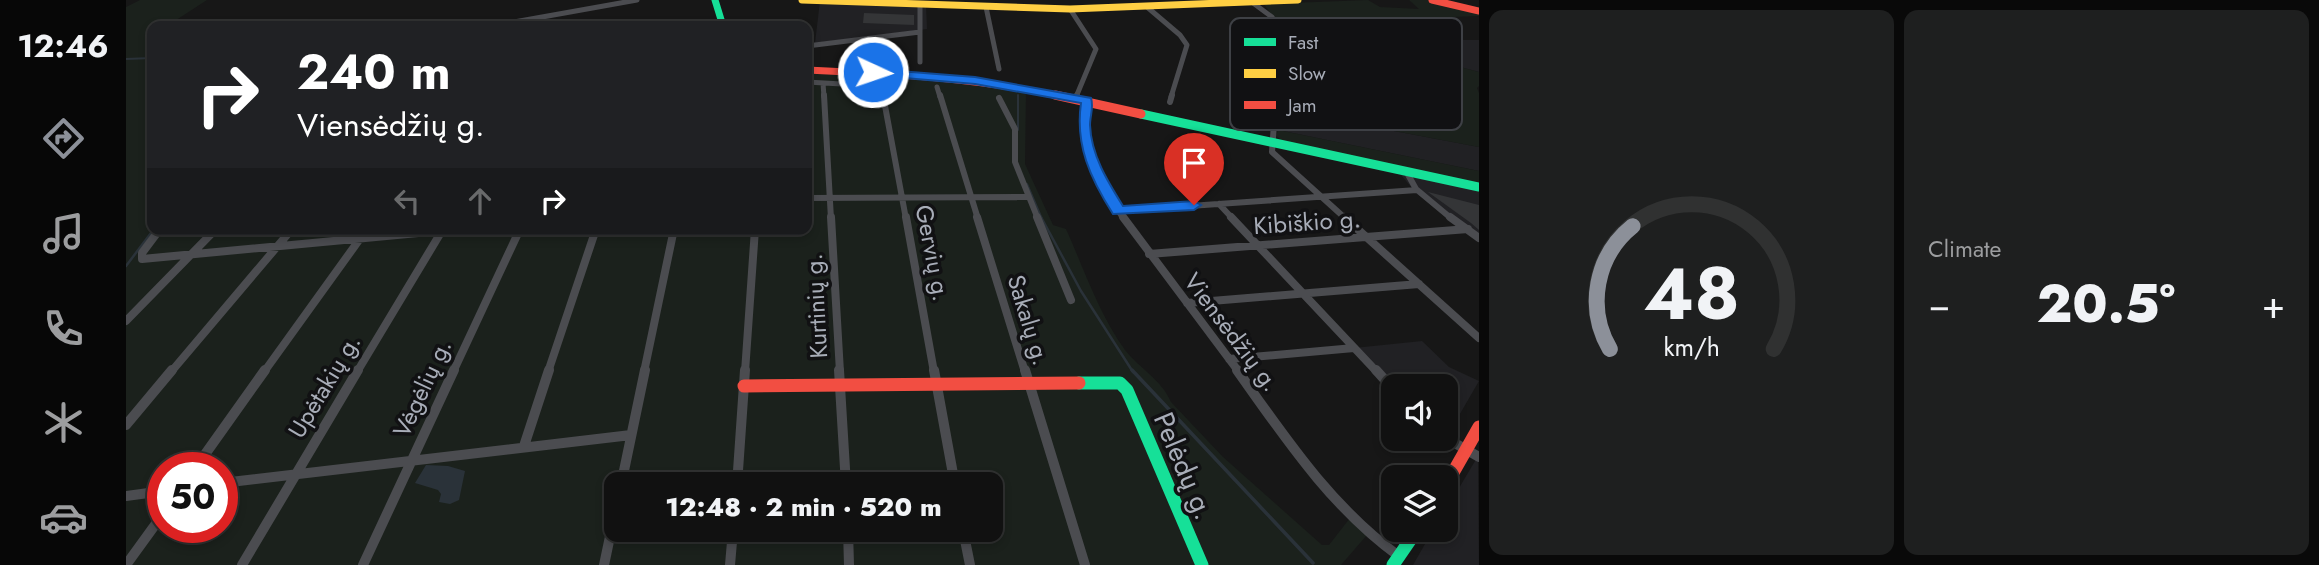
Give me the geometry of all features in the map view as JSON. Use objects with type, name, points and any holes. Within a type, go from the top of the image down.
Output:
[{"type":"street","points":[[520,21],[637,0]]},
{"type":"street","points":[[715,0],[721,21]]},
{"type":"street","points":[[803,0],[1070,9],[1298,0]]},
{"type":"street","points":[[1432,0],[1479,9]]},
{"type":"street","points":[[1441,0],[1479,9]]},
{"type":"street","points":[[1251,1],[1273,18]]},
{"type":"street","points":[[920,5],[920,62]]},
{"type":"street","points":[[986,7],[999,69]]},
{"type":"street","points":[[1147,7],[1180,35],[1187,45],[1170,102]]},
{"type":"street","points":[[1070,9],[1096,49],[1096,57],[1081,99]]},
{"type":"street","points":[[812,46],[920,32]]},
{"type":"street","points":[[812,70],[941,77],[1081,99],[1479,187]]},
{"type":"street","points":[[812,82],[823,83]]},
{"type":"street","name":"Gervių g.","points":[[823,83],[876,86],[882,89],[953,472]]},
{"type":"street","name":"Kurtinių g.","points":[[823,83],[845,472]]},
{"type":"street","name":"Sakalų g.","points":[[937,87],[1085,565]]},
{"type":"street","points":[[999,98],[1015,129],[1014,162],[1072,300]]},
{"type":"street","name":"Viensėdžių g.","points":[[1081,99],[1087,148],[1098,177],[1118,211],[1287,439],[1350,518],[1396,561]]},
{"type":"street","points":[[1273,130],[1272,152],[1479,338]]},
{"type":"street","points":[[1406,171],[1407,178],[1417,190],[1479,237]]},
{"type":"street","points":[[1118,211],[1417,190]]},
{"type":"street","points":[[812,198],[1028,197]]},
{"type":"street","points":[[1219,204],[1381,376]]},
{"type":"street","name":"Kibiškio g.","points":[[1149,254],[1468,229]]},
{"type":"street","points":[[156,235],[142,253],[142,259],[397,235]]},
{"type":"street","points":[[126,321],[210,235]]},
{"type":"street","points":[[126,425],[287,235]]},
{"type":"street","points":[[207,452],[363,235]]},
{"type":"street","name":"Upėtakių g.","points":[[242,565],[440,235]]},
{"type":"street","name":"Vėgėlių g.","points":[[363,565],[517,235]]},
{"type":"street","points":[[524,446],[594,235]]},
{"type":"street","points":[[624,472],[673,235]]},
{"type":"street","points":[[738,472],[755,235]]},
{"type":"street","points":[[1187,303],[1419,284]]},
{"type":"street","points":[[1229,359],[1354,348]]},
{"type":"street","name":"Pelėdų g.","points":[[1028,383],[1118,382],[1124,385],[1202,565]]},
{"type":"street","points":[[744,386],[1028,383]]},
{"type":"street","points":[[1457,465],[1479,427]]},
{"type":"street","points":[[238,481],[631,435]]},
{"type":"street","points":[[1458,445],[1479,457]]},
{"type":"street","points":[[126,496],[147,493]]},
{"type":"street","points":[[126,565],[147,536]]},
{"type":"street","points":[[604,565],[609,542]]},
{"type":"street","points":[[730,565],[732,542]]},
{"type":"street","points":[[848,542],[849,565]]},
{"type":"street","points":[[966,542],[970,565]]},
{"type":"street","points":[[1396,561],[1409,542]]},
{"type":"shaded area","points":[[140,0],[207,0],[175,21],[147,21],[147,235],[812,235],[812,71],[897,75],[1026,91],[1025,164],[1053,225],[1066,229],[1100,306],[1125,350],[1223,457],[1322,545],[1329,545],[1350,518],[1367,535],[1341,565],[126,565],[126,7]]},
{"type":"shaded area","points":[[1368,0],[1380,7],[1419,9],[1409,0],[1428,0],[1479,12],[1479,16],[1274,18],[1264,4]]},
{"type":"shaded area","points":[[820,1],[926,5],[927,29],[815,43]]},
{"type":"shaded area","points":[[1462,40],[1479,40],[1479,72],[1462,68]]},
{"type":"shaded area","points":[[1462,68],[1479,72],[1479,147],[1389,130],[1462,130]]},
{"type":"shaded area","points":[[1278,130],[1389,130],[1479,147],[1479,171]]},
{"type":"shaded area","points":[[1278,130],[1479,171],[1479,184],[1284,142],[1276,136]]},
{"type":"shaded area","points":[[1397,170],[1479,188],[1479,242],[1416,193]]},
{"type":"shaded area","points":[[1422,341],[1449,367],[1479,381],[1458,417],[1458,374],[1381,375],[1354,348]]},
{"type":"shaded area","points":[[1478,456],[1479,565],[1413,565],[1426,542],[1458,542],[1458,490]]},
{"type":"shaded area","points":[[426,465],[448,466],[465,471],[459,500],[450,504],[439,502],[441,494],[438,490],[415,483]]},
{"type":"building","points":[[864,13],[914,15],[914,25],[863,23]]},
{"type":"building","points":[[1428,192],[1479,205],[1479,230],[1471,223]]},
{"type":"waterway","points":[[126,59],[147,58]]},
{"type":"waterway","points":[[1018,95],[1018,130]]},
{"type":"waterway","points":[[1027,184],[1042,218]]},
{"type":"waterway","points":[[1042,218],[1081,291],[1133,372]]},
{"type":"waterway","points":[[126,266],[149,235]]},
{"type":"waterway","points":[[1132,370],[1313,563]]},
{"type":"traffic: fast","points":[[715,0],[721,21]]},
{"type":"traffic: fast","points":[[1141,114],[1479,187]]},
{"type":"traffic: fast","points":[[1079,383],[1120,383],[1127,390],[1202,565]]},
{"type":"traffic: fast","points":[[1393,565],[1409,542]]},
{"type":"traffic: slow","points":[[802,0],[1070,9],[1298,0]]},
{"type":"traffic: jam","points":[[1432,0],[1479,11]]},
{"type":"traffic: jam","points":[[812,70],[928,75],[1002,84],[1141,114]]},
{"type":"traffic: jam","points":[[744,386],[1079,383]]},
{"type":"traffic: jam","points":[[1457,465],[1479,427]]},
{"type":"route","points":[[873,72],[928,75],[1002,84],[1087,100],[1084,125],[1087,148],[1098,177],[1118,211],[1194,205]]}]
